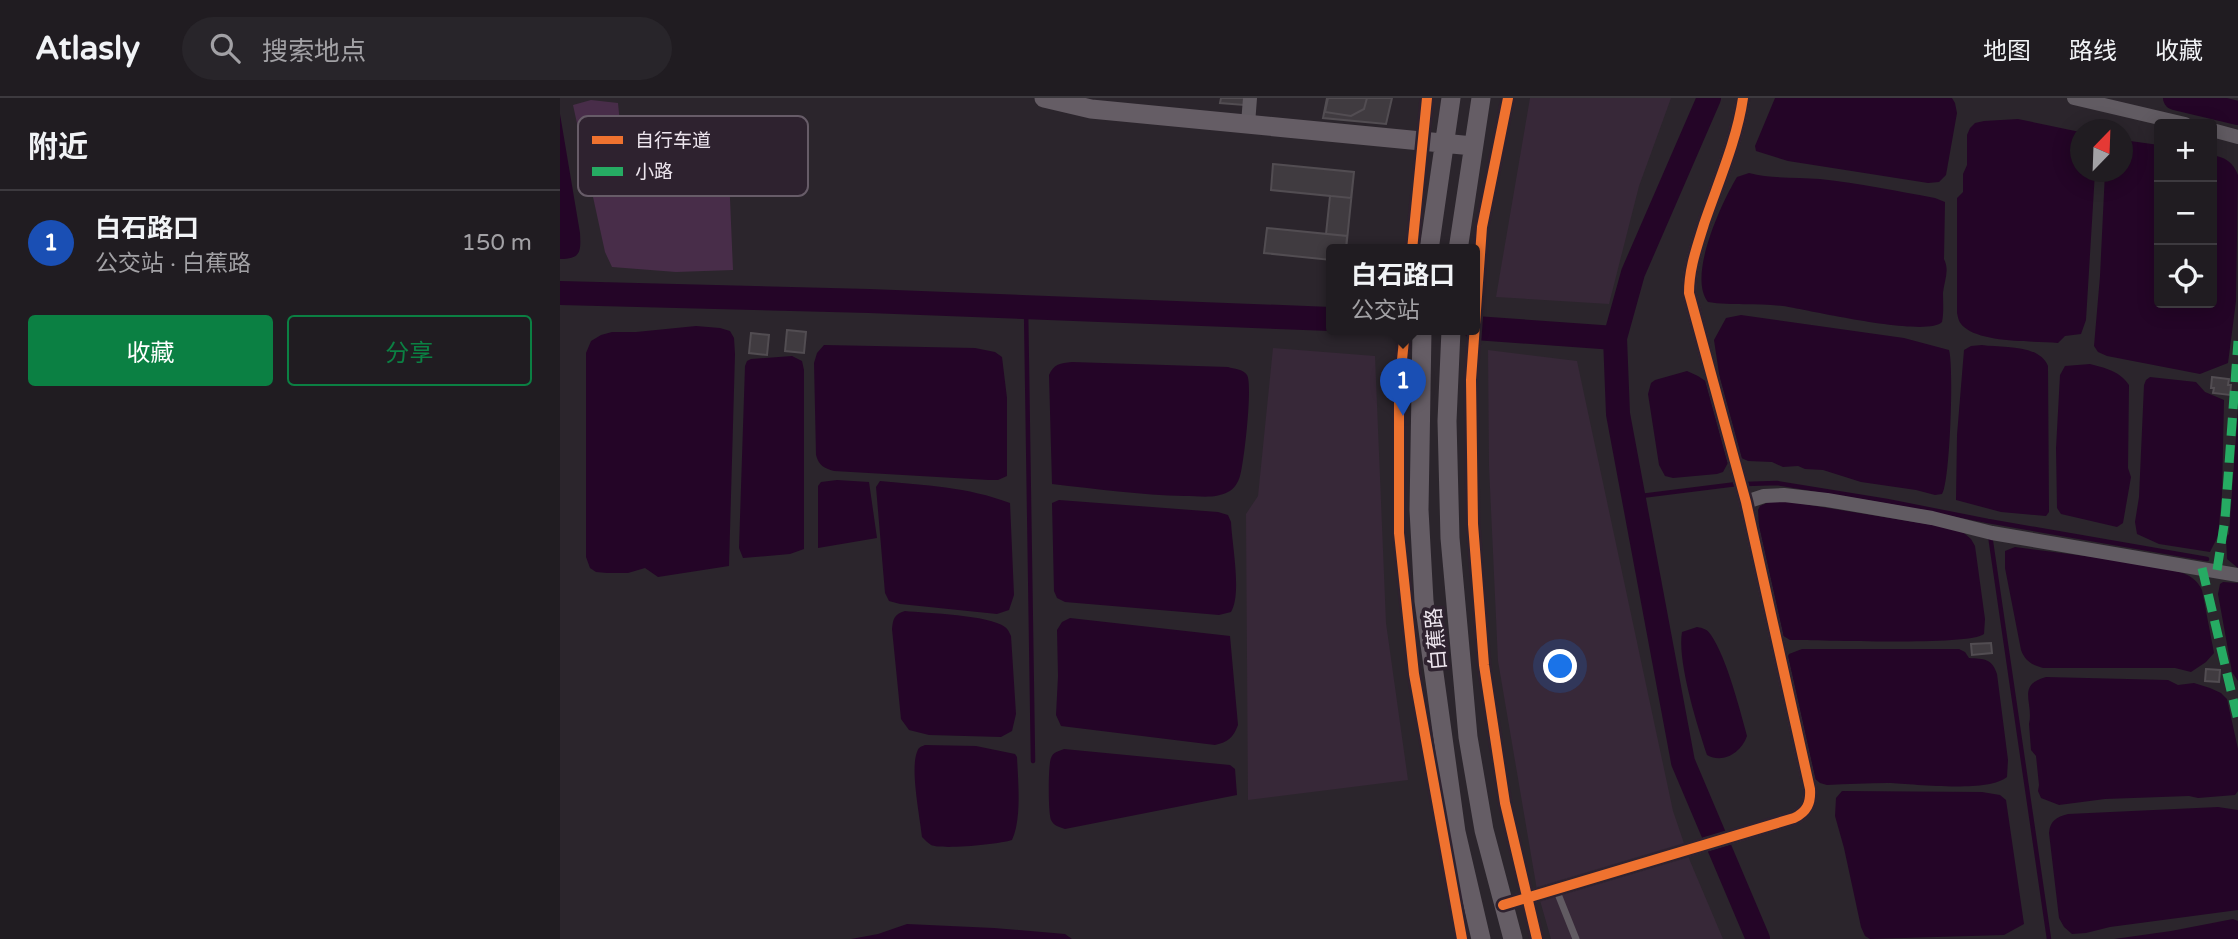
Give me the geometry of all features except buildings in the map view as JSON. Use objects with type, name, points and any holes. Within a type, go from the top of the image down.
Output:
[{"type":"main road","points":[[1044,98],[1091,109],[1473,146]]},
{"type":"main road","points":[[1430,244],[1451,98]]},
{"type":"main road","points":[[1459,244],[1481,98]]},
{"type":"main road","name":"白蕉路","points":[[1422,335],[1419,510],[1424,601],[1456,832],[1481,939]]},
{"type":"main road","name":"白蕉路","points":[[1451,335],[1447,421],[1450,538],[1468,737],[1484,830],[1513,939]]},
{"type":"street","points":[[1248,124],[1250,98]]},
{"type":"street","points":[[1503,905],[1794,818],[1803,814],[1811,798],[1745,497],[1689,293],[1694,255],[1727,157],[1743,98]]},
{"type":"street","points":[[2074,98],[2164,119]]},
{"type":"street","points":[[2217,132],[2238,137]]},
{"type":"street","points":[[1745,497],[1784,495],[1828,500],[1932,518],[1992,533],[2238,575]]},
{"type":"lane","points":[[1556,889],[1576,939]]},
{"type":"shaded area","points":[[1530,98],[1671,98],[1639,186],[1609,304],[1496,297]]},
{"type":"shaded area","points":[[1775,98],[1952,98],[1957,113],[1946,175],[1939,182],[1928,183],[1788,161],[1756,151],[1755,146]]},
{"type":"shaded area","points":[[591,100],[618,103],[619,116],[578,116],[578,128],[573,105]]},
{"type":"shaded area","points":[[560,114],[580,233],[580,250],[572,258],[560,259]]},
{"type":"shaded area","points":[[2018,119],[2070,130],[2070,182],[2094,182],[2086,320],[2081,334],[2065,336],[2058,343],[1995,339],[1972,332],[1960,322],[1957,313],[1957,198],[1963,192],[1963,174],[1967,165],[1967,135],[1975,123]]},
{"type":"shaded area","points":[[2133,141],[2154,144],[2154,308],[2217,308],[2217,156],[2234,167],[2238,175],[2236,301],[2228,363],[2200,374],[2098,352],[2094,346],[2105,182],[2133,182]]},
{"type":"shaded area","points":[[1749,173],[1849,183],[1945,202],[1944,259],[1947,272],[1942,322],[1932,326],[1914,327],[1783,306],[1708,302],[1703,290],[1702,275],[1709,239],[1737,177]]},
{"type":"shaded area","points":[[593,196],[730,196],[733,270],[676,272],[612,267],[605,252]]},
{"type":"shaded area","points":[[1741,315],[1904,338],[1949,350],[1950,424],[1947,469],[1942,494],[1861,482],[1823,470],[1798,466],[1783,467],[1772,462],[1748,461],[1737,456],[1721,387],[1714,340],[1726,318]]},
{"type":"shaded area","points":[[696,326],[730,331],[734,338],[729,566],[658,577],[645,568],[628,573],[596,572],[590,568],[586,557],[586,353],[591,341],[612,332]]},
{"type":"shaded area","points":[[824,345],[975,348],[995,352],[1002,357],[1007,398],[1007,476],[989,480],[834,471],[822,466],[816,455],[814,363],[817,353]]},
{"type":"shaded area","points":[[1982,345],[2029,350],[2043,359],[2048,366],[2049,512],[2046,516],[2001,512],[1956,500],[1957,435],[1964,350]]},
{"type":"shaded area","points":[[1273,348],[1375,356],[1386,623],[1408,780],[1248,800],[1246,514],[1258,496]]},
{"type":"shaded area","points":[[1488,350],[1577,361],[1673,811],[1690,861],[1723,939],[1551,939],[1537,890],[1498,661],[1489,466]]},
{"type":"shaded area","points":[[792,356],[802,361],[804,370],[804,549],[790,554],[743,558],[739,548],[745,366],[751,359]]},
{"type":"shaded area","points":[[1072,362],[1228,367],[1245,373],[1249,381],[1247,424],[1242,468],[1236,486],[1223,494],[1201,497],[1052,484],[1049,375],[1058,365]]},
{"type":"shaded area","points":[[2090,364],[2117,373],[2129,385],[2128,468],[2131,477],[2123,523],[2117,527],[2061,514],[2057,508],[2056,448],[2060,375],[2065,366]]},
{"type":"shaded area","points":[[1687,371],[1707,382],[1729,461],[1723,472],[1717,474],[1673,478],[1665,476],[1659,465],[1648,394],[1651,383],[1655,380]]},
{"type":"shaded area","points":[[2150,377],[2196,382],[2205,392],[2224,400],[2222,494],[2218,536],[2210,552],[2159,544],[2137,534],[2135,522],[2139,497],[2144,385]]},
{"type":"shaded area","points":[[2238,409],[2238,568],[2227,559],[2226,537],[2229,534]]},
{"type":"shaded area","points":[[880,481],[962,490],[1010,503],[1014,595],[1009,610],[997,614],[889,601],[885,593],[876,487]]},
{"type":"shaded area","points":[[821,482],[869,482],[877,538],[818,548],[818,486]]},
{"type":"shaded area","points":[[1059,500],[1218,512],[1228,515],[1231,522],[1236,582],[1231,612],[1219,615],[1065,602],[1057,598],[1054,591],[1052,503]]},
{"type":"shaded area","points":[[1785,501],[1951,528],[1964,533],[1975,546],[1985,619],[1984,634],[1952,640],[1893,642],[1790,640],[1780,634],[1759,528],[1758,510],[1769,502]]},
{"type":"shaded area","points":[[2015,547],[2132,562],[2187,575],[2196,581],[2202,590],[2214,653],[2191,672],[2175,668],[2043,668],[2032,664],[2021,650],[2005,568],[2005,551]]},
{"type":"shaded area","points":[[2223,582],[2238,583],[2238,681],[2232,672],[2218,594]]},
{"type":"shaded area","points":[[905,611],[972,617],[997,623],[1007,629],[1011,636],[1016,714],[1012,731],[1001,737],[929,735],[909,730],[901,719],[892,629],[895,617]]},
{"type":"shaded area","points":[[1070,618],[1230,636],[1238,725],[1232,736],[1215,745],[1061,726],[1056,715],[1057,630],[1062,622]]},
{"type":"shaded area","points":[[1697,627],[1705,629],[1717,645],[1747,736],[1736,752],[1725,757],[1707,755],[1685,676],[1682,632]]},
{"type":"shaded area","points":[[1802,649],[1959,649],[1969,658],[1990,662],[1997,674],[2008,760],[2007,777],[1998,782],[1968,786],[1820,783],[1814,778],[1786,660],[1789,654]]},
{"type":"shaded area","points":[[2046,677],[2168,680],[2178,685],[2194,683],[2221,693],[2227,699],[2238,749],[2238,791],[2235,795],[2198,798],[2105,799],[2059,805],[2041,798],[2038,791],[2036,756],[2031,750],[2028,696],[2031,685]]},
{"type":"shaded area","points":[[976,746],[1015,754],[1018,811],[1012,840],[947,847],[931,845],[922,837],[915,760],[920,747]]},
{"type":"shaded area","points":[[1064,749],[1230,765],[1235,769],[1237,795],[1065,829],[1051,820],[1049,808],[1051,758]]},
{"type":"shaded area","points":[[1842,791],[1982,792],[2000,795],[2006,800],[2024,924],[2004,935],[1870,939],[1865,936],[1835,816],[1836,798]]},
{"type":"shaded area","points":[[2218,807],[2238,810],[2238,910],[2110,927],[2086,933],[2072,934],[2064,927],[2059,918],[2049,833],[2054,820],[2068,814]]},
{"type":"shaded area","points":[[2233,919],[2238,921],[2238,939],[2114,939],[2171,931]]},
{"type":"shaded area","points":[[907,924],[1065,934],[1072,939],[851,939],[878,934]]},
{"type":"waterway","points":[[1709,98],[1633,273],[1615,338],[1618,414],[1683,762],[1758,939]]},
{"type":"waterway","points":[[2175,98],[2238,113]]},
{"type":"waterway","points":[[560,293],[869,301],[1326,319]]},
{"type":"waterway","points":[[1026,307],[1033,761]]},
{"type":"waterway","points":[[1480,328],[1615,338]]},
{"type":"waterway","points":[[1745,484],[1777,483],[2207,559]]},
{"type":"waterway","points":[[1633,497],[1737,484]]},
{"type":"waterway","points":[[1990,535],[2049,939]]},
{"type":"marked path","points":[[2217,570],[2225,519],[2238,341]]},
{"type":"marked path","points":[[2202,568],[2238,720]]},
{"type":"cycle path","points":[[1413,244],[1427,98]]},
{"type":"cycle path","points":[[1480,255],[1482,227],[1508,98]]},
{"type":"cycle path","points":[[1503,905],[1794,818],[1802,813],[1809,803],[1810,789],[1746,502],[1689,293],[1696,249],[1732,146],[1743,98]]},
{"type":"cycle path","points":[[1404,335],[1399,390],[1399,533],[1414,674],[1462,939]]},
{"type":"cycle path","points":[[1474,335],[1471,380],[1473,524],[1484,665],[1505,803],[1537,939]]},
{"type":"place","name":"白石路口","points":[[1403,416]]}]
